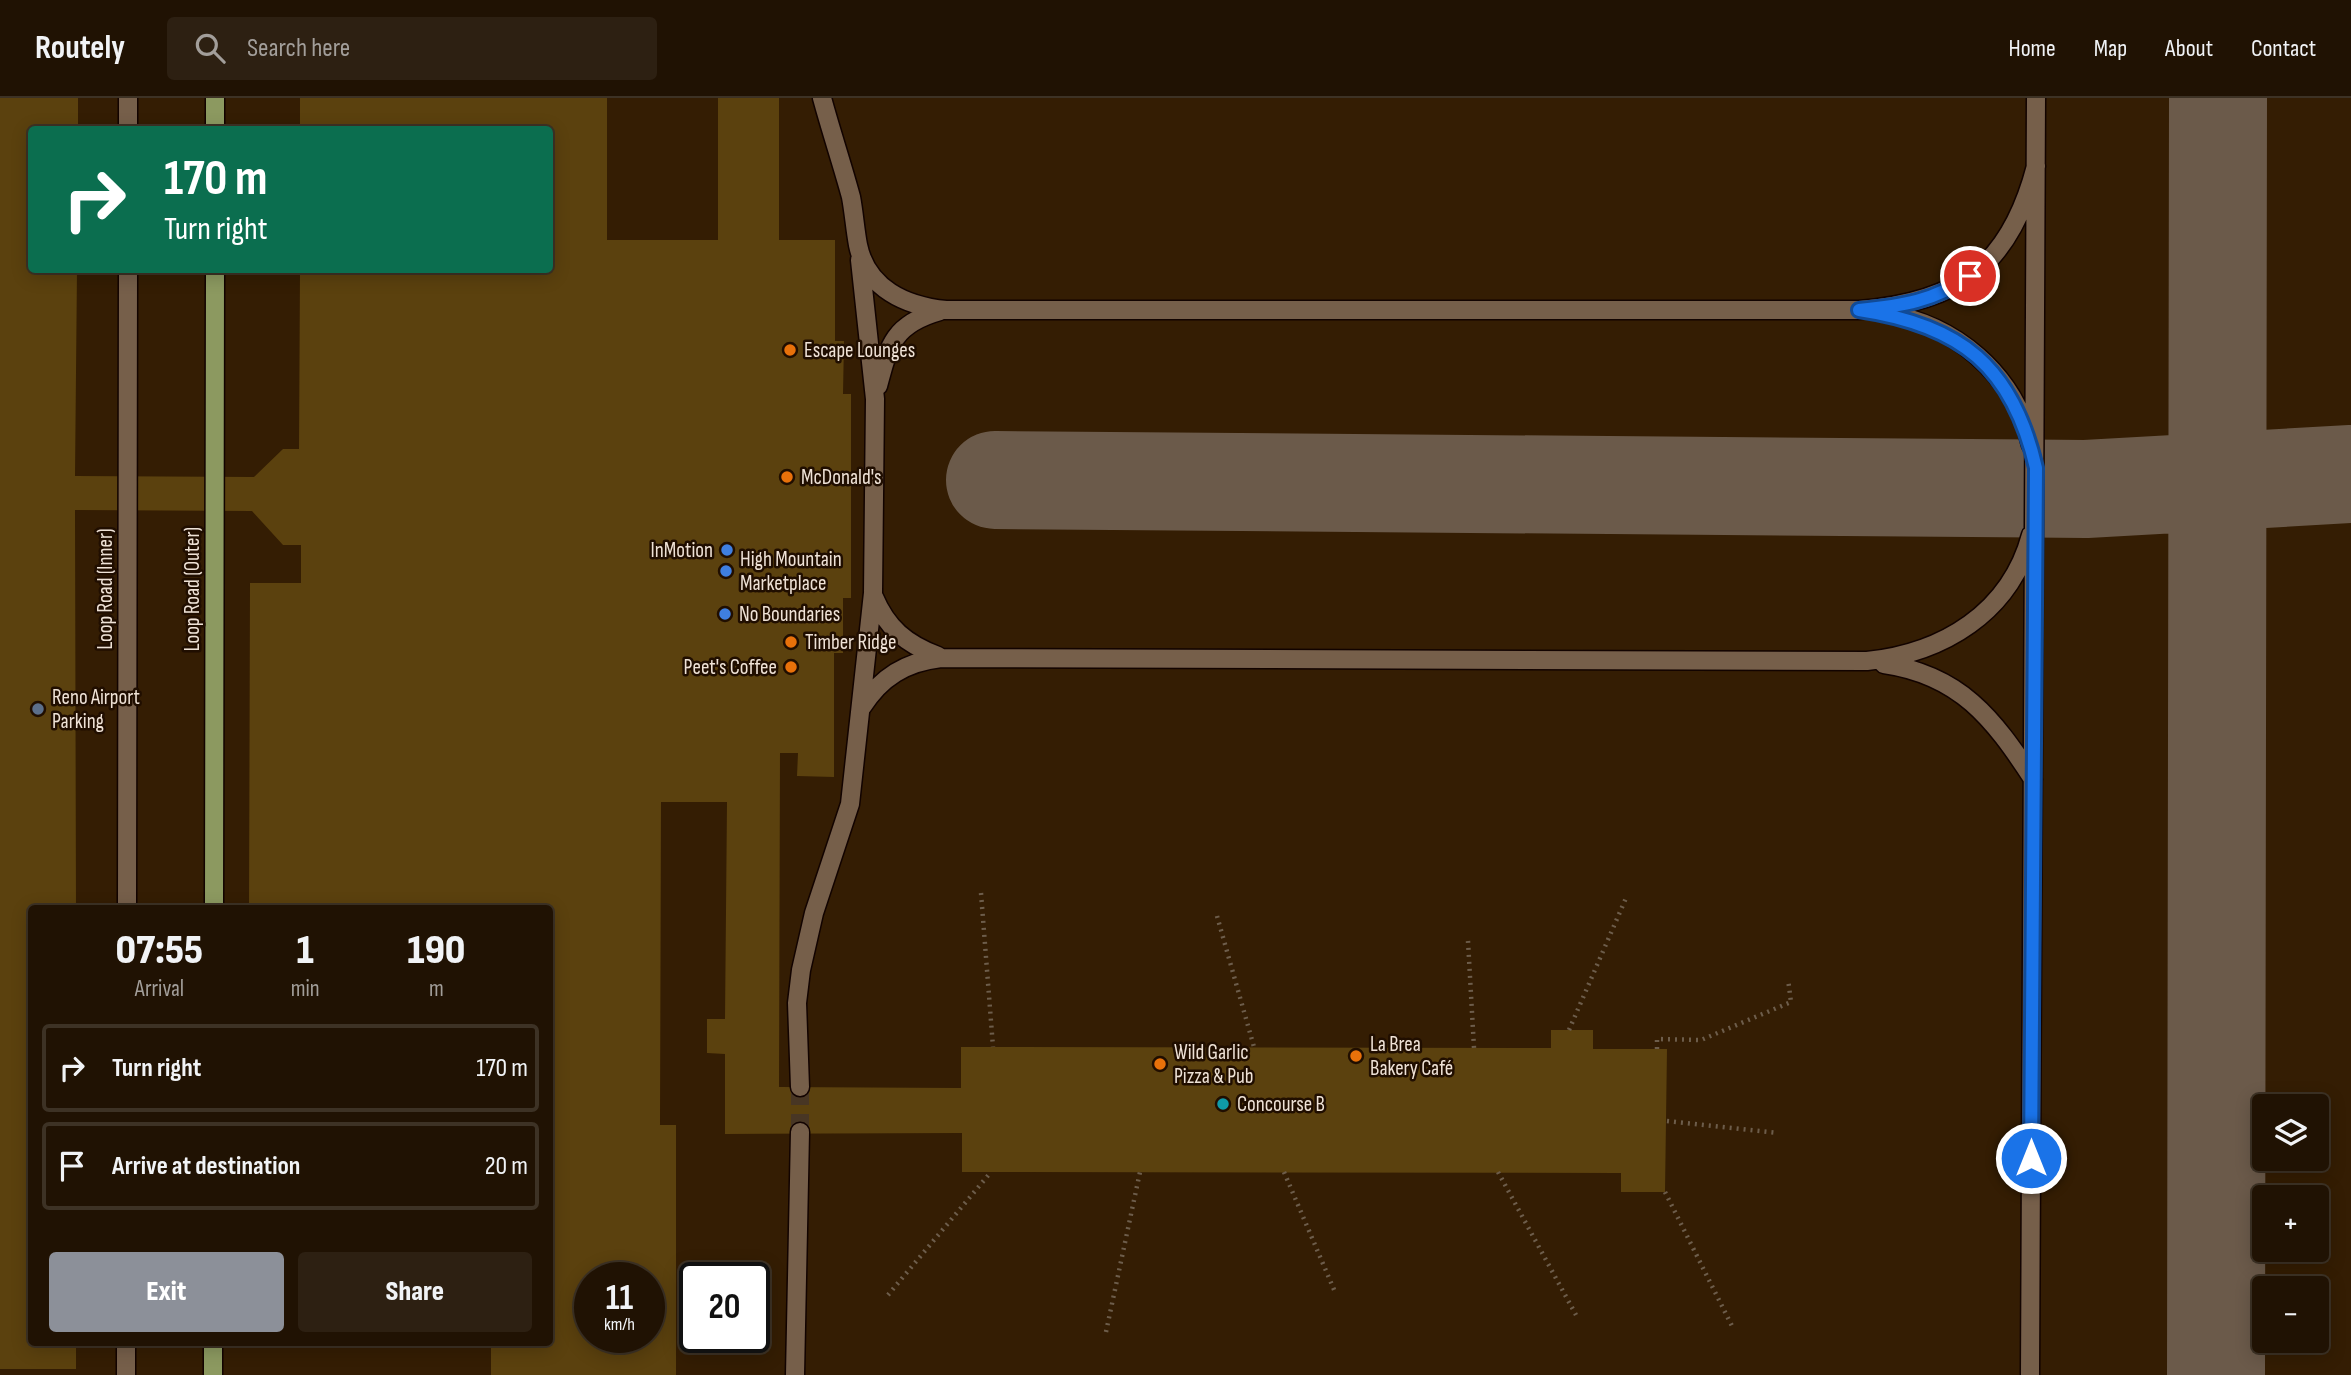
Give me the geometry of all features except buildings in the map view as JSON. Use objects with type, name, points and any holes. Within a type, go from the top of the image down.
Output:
[{"type":"main road","points":[[215,98],[215,126]]},
{"type":"main road","name":"Loop Road (Outer)","points":[[214,905],[215,273]]},
{"type":"main road","points":[[213,1346],[213,1375]]},
{"type":"street","points":[[128,98],[128,126]]},
{"type":"street","points":[[800,1087],[797,1003],[801,970],[814,913],[850,804],[873,593],[875,399],[859,248],[850,194],[822,98]]},
{"type":"street","points":[[2030,1375],[2036,98]]},
{"type":"street","points":[[859,248],[871,274],[893,296],[923,308],[946,310],[1859,310],[1905,306],[1933,298],[1982,268],[2004,242],[2018,217],[2036,166]]},
{"type":"street","name":"Loop Road (Inner)","points":[[127,905],[128,273]]},
{"type":"street","points":[[875,399],[892,340],[914,320],[946,310]]},
{"type":"street","points":[[1859,310],[1920,322],[1962,342],[1982,359],[2019,409],[2036,468]]},
{"type":"street","points":[[1867,661],[1922,651],[1944,642],[1982,617],[1997,601],[2027,550],[2035,519]]},
{"type":"street","points":[[873,593],[880,611],[901,638],[941,657]]},
{"type":"street","points":[[862,707],[877,685],[895,672],[921,660],[941,657],[1867,661],[1907,667],[1959,691],[1999,730],[2033,779]]},
{"type":"street","points":[[794,1375],[800,1132]]},
{"type":"street","points":[[125,1375],[126,1346]]},
{"type":"path","points":[[981,893],[993,1047]]},
{"type":"path","points":[[1569,1030],[1626,898]]},
{"type":"path","points":[[1217,916],[1254,1047]]},
{"type":"path","points":[[1468,941],[1474,1048]]},
{"type":"path","points":[[1657,1048],[1657,1040],[1701,1040],[1791,1002],[1788,979]]},
{"type":"path","points":[[1667,1121],[1778,1133]]},
{"type":"path","points":[[888,1295],[991,1172]]},
{"type":"path","points":[[1106,1332],[1140,1172]]},
{"type":"path","points":[[1284,1172],[1335,1292]]},
{"type":"path","points":[[1498,1172],[1576,1315]]},
{"type":"path","points":[[1665,1192],[1732,1326]]},
{"type":"shaded area","points":[[0,98],[2351,98],[2351,1375],[0,1375]]},
{"type":"taxiway","points":[[2216,1375],[2218,98]]},
{"type":"taxiway","points":[[995,480],[2086,489],[2351,474]]},
{"type":"tunnel","points":[[800,1087],[800,1132]]},
{"type":"place","name":"Escape Lounges","points":[[790,350]]},
{"type":"place","name":"McDonald's","points":[[787,477]]},
{"type":"place","name":"InMotion","points":[[727,550]]},
{"type":"place","name":"High Mountain Marketplace","points":[[726,571]]},
{"type":"place","name":"No Boundaries","points":[[725,614]]},
{"type":"place","name":"Timber Ridge","points":[[791,642]]},
{"type":"place","name":"Peet's Coffee","points":[[791,667]]},
{"type":"place","name":"Reno Airport Parking","points":[[38,709]]},
{"type":"place","name":"La Brea Bakery Café","points":[[1356,1056]]},
{"type":"place","name":"Wild Garlic Pizza & Pub","points":[[1160,1064]]},
{"type":"place","name":"Concourse B","points":[[1223,1104]]},
{"type":"route","points":[[1970,276],[1933,298],[1905,306],[1859,310],[1920,322],[1962,342],[1982,359],[1996,374],[2019,409],[2036,468],[2031,1158]]}]
